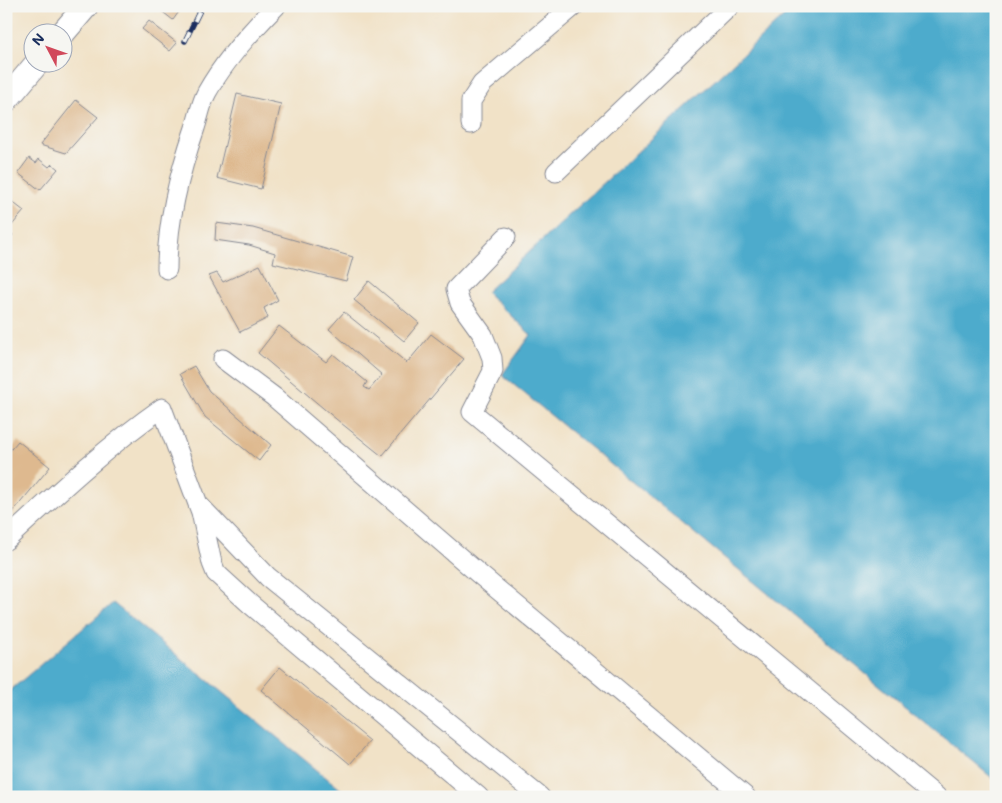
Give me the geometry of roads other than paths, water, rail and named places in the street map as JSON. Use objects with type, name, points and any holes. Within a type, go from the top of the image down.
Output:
[{"type":"main road","points":[[72,22],[86,6]]},
{"type":"main road","points":[[6,100],[30,72]]},
{"type":"lane","points":[[167,269],[171,211],[189,145],[206,94],[226,62],[276,6]]},
{"type":"lane","points":[[470,124],[471,101],[482,84],[574,6]]},
{"type":"lane","points":[[556,172],[730,6]]},
{"type":"lane","points":[[506,237],[456,289],[460,302],[483,335],[492,358],[492,371],[472,412],[937,797]]},
{"type":"lane","points":[[223,359],[274,398],[479,574],[746,797]]},
{"type":"lane","points":[[6,540],[58,492],[132,429],[162,408],[201,512],[216,573],[223,581],[479,797]]},
{"type":"lane","points":[[197,502],[268,577],[540,797]]},
{"type":"water","points":[[795,6],[996,6],[996,781],[502,375],[531,335],[486,292]]},
{"type":"water","points":[[113,603],[350,797],[6,797],[6,694]]},
{"type":"railway","points":[[185,41],[202,6]]}]
